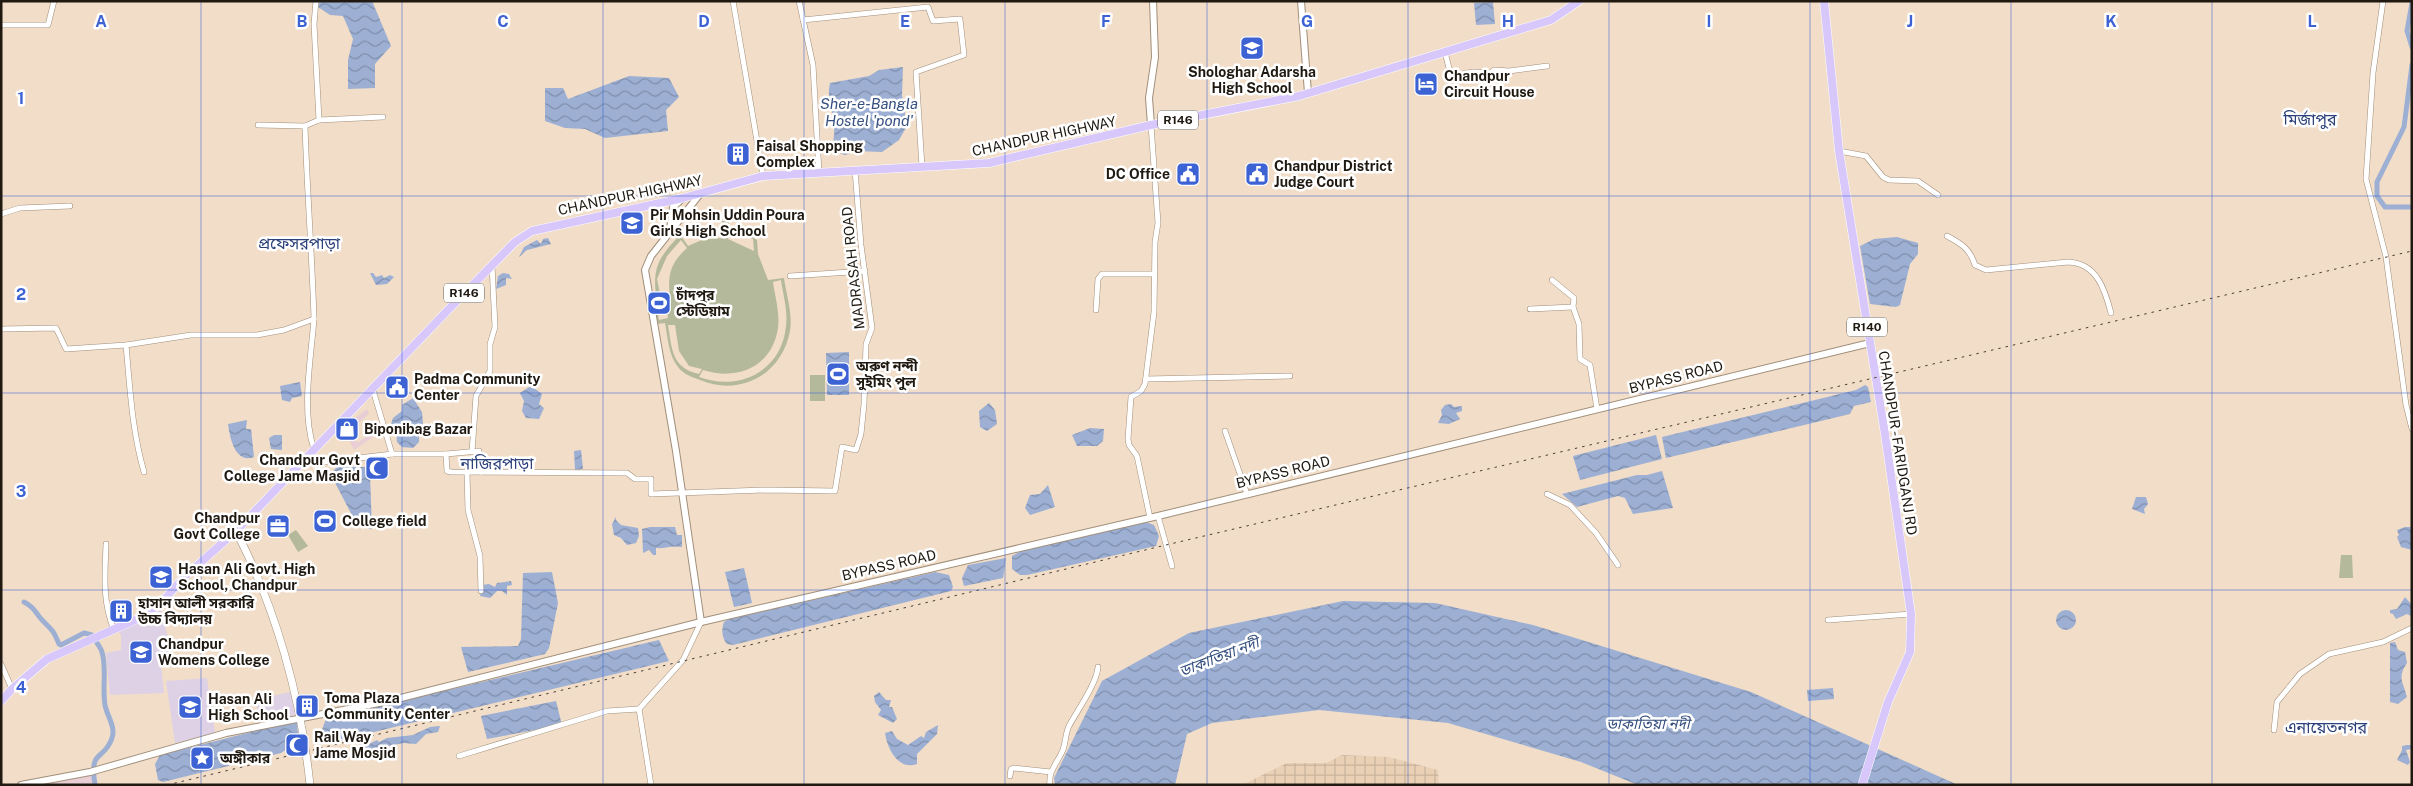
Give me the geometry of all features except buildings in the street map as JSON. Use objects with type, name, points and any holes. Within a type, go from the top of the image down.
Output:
[{"type":"main road","name":"CHANDPUR HIGHWAY","points":[[12,688],[48,659],[144,616],[163,601],[183,578],[236,531],[515,242],[532,231],[700,194],[763,176],[989,163],[1151,125],[1308,93],[1551,20],[1580,1]]},
{"type":"main road","name":"CHANDPUR - FARIDGANJ RD","points":[[1824,1],[1839,151],[1885,434],[1911,614],[1910,652],[1888,702],[1862,785]]},
{"type":"main road","points":[[236,531],[250,558],[286,661],[307,752],[310,785]]},
{"type":"main road","points":[[1,701],[12,688]]},
{"type":"street","points":[[1,25],[48,25],[54,1]]},
{"type":"street","points":[[316,1],[314,24],[319,120]]},
{"type":"street","points":[[733,1],[763,176]]},
{"type":"street","points":[[799,1],[813,65],[819,173]]},
{"type":"street","points":[[1150,518],[1137,456],[1129,445],[1128,438],[1131,397],[1144,388],[1146,380],[1154,312],[1154,274],[1158,223],[1149,98],[1155,57],[1153,1]]},
{"type":"street","points":[[1301,1],[1308,93]]},
{"type":"street","points":[[2383,1],[2373,73],[2366,179],[2386,257],[2406,405],[2412,430]]},
{"type":"street","points":[[802,20],[928,4],[933,21],[960,19],[964,55],[916,72],[922,167]]},
{"type":"street","points":[[1445,52],[1451,76],[1473,72],[1491,73],[1494,70],[1509,71],[1547,66]]},
{"type":"street","points":[[258,125],[305,126],[319,120],[383,116]]},
{"type":"street","points":[[305,126],[306,198],[311,236],[314,319],[309,421],[310,438],[314,449]]},
{"type":"street","points":[[1839,151],[1866,156],[1883,177],[1889,180],[1918,181],[1938,195]]},
{"type":"street","name":"MADRASAH ROAD","points":[[683,494],[767,490],[835,491],[842,447],[856,450],[861,434],[866,344],[872,328],[855,170]]},
{"type":"street","points":[[459,756],[607,710],[639,709],[683,660],[701,622],[683,494],[646,278],[647,263],[700,194]]},
{"type":"street","points":[[670,231],[674,207],[683,198]]},
{"type":"street","points":[[1,214],[20,208],[70,206]]},
{"type":"street","points":[[1947,236],[1964,245],[1969,250],[1975,265],[1986,270],[2068,262],[2081,265],[2099,278],[2104,287],[2111,313]]},
{"type":"street","points":[[472,452],[475,402],[479,387],[490,371],[490,344],[495,327],[492,266]]},
{"type":"street","points":[[790,276],[865,271]]},
{"type":"street","points":[[1096,310],[1098,279],[1102,274],[1154,274]]},
{"type":"street","points":[[1552,280],[1574,298],[1573,307],[1579,324],[1580,358],[1590,365],[1597,409]]},
{"type":"street","points":[[1530,309],[1573,307]]},
{"type":"street","points":[[1,329],[56,328],[63,347],[66,349],[126,345],[191,335],[257,336],[284,330],[314,319]]},
{"type":"street","name":"BYPASS ROAD","points":[[21,785],[98,770],[226,733],[389,701],[701,622],[1150,518],[1870,342]]},
{"type":"street","points":[[126,345],[128,384],[136,445],[144,472]]},
{"type":"street","points":[[1146,380],[1290,376]]},
{"type":"street","points":[[373,390],[392,454]]},
{"type":"street","points":[[1225,431],[1247,494]]},
{"type":"street","points":[[300,465],[392,454],[425,455],[479,451],[480,472]]},
{"type":"street","points":[[446,454],[447,471],[627,473],[635,479],[651,479],[651,494],[683,494]]},
{"type":"street","points":[[467,472],[468,510],[480,556],[480,591]]},
{"type":"street","points":[[1546,494],[1570,505],[1596,534],[1618,565]]},
{"type":"street","points":[[1158,516],[1172,566]]},
{"type":"street","points":[[106,544],[104,596],[107,613],[114,630]]},
{"type":"street","points":[[1828,620],[1911,614]]},
{"type":"street","points":[[2274,730],[2277,702],[2300,674],[2329,654],[2383,642],[2412,628]]},
{"type":"street","points":[[1,664],[12,688]]},
{"type":"street","points":[[1050,785],[1051,772],[1063,751],[1069,727],[1082,707],[1086,694],[1097,676],[1098,667]]},
{"type":"street","points":[[639,709],[651,785]]},
{"type":"street","points":[[1010,776],[1012,768],[1051,772]]},
{"type":"shaded area","name":"Biponibag Bazar","points":[[367,409],[369,414],[350,430],[357,443],[377,429],[379,433],[354,450],[343,427]]},
{"type":"shaded area","name":"Chandpur Womens College","points":[[161,610],[171,649],[161,664],[164,693],[110,695],[106,653],[121,650],[121,635],[118,631]]},
{"type":"shaded area","name":"Hasan Ali High School","points":[[207,678],[215,733],[175,743],[166,681]]},
{"type":"shaded area","points":[[290,692],[295,715],[261,723],[255,700]]},
{"type":"shaded area","points":[[1342,755],[1389,757],[1438,770],[1439,785],[1242,785],[1287,763],[1326,763]]},
{"type":"shaded area","points":[[92,774],[94,785],[38,785]]},
{"type":"green space","points":[[701,220],[729,221],[729,227],[741,230],[757,240],[758,254],[768,280],[784,278],[791,324],[786,346],[769,370],[757,378],[730,386],[715,385],[688,375],[680,369],[672,357],[665,323],[657,324],[654,303],[657,303],[655,282],[658,266],[665,252],[679,236],[677,232]],"holes":[[[716,221],[728,223],[727,238],[704,239],[688,246],[679,233],[701,222]],[[729,229],[753,239],[754,251],[728,239]],[[681,240],[687,248],[676,260],[670,273],[671,303],[662,304],[657,279],[667,256]],[[781,280],[786,326],[783,342],[767,366],[756,374],[729,382],[699,377],[703,370],[729,374],[751,368],[761,361],[769,353],[774,341],[778,328],[778,311],[773,282]],[[666,306],[668,318],[659,320],[657,307]],[[668,325],[675,325],[679,351],[689,366],[702,369],[699,374],[683,367],[672,350]]]},
{"type":"green space","points":[[810,375],[825,375],[825,401],[810,401]]},
{"type":"green space","points":[[296,530],[308,546],[298,552],[288,535]]},
{"type":"green space","points":[[2341,555],[2352,555],[2353,578],[2339,578]]},
{"type":"water","points":[[320,1],[372,1],[391,46],[375,64],[375,88],[348,89],[348,60],[353,39],[343,16],[330,15],[318,7]]},
{"type":"water","points":[[1493,2],[1495,24],[1476,25],[1474,3]]},
{"type":"water","name":"Sher-e-Bangla Hostel 'pond'","points":[[903,67],[902,95],[907,126],[899,140],[882,152],[856,151],[845,155],[834,151],[834,121],[829,94],[830,83],[869,76],[879,70]]},
{"type":"water","points":[[629,76],[669,78],[679,97],[666,110],[668,131],[605,138],[585,129],[565,128],[545,121],[545,88],[563,88],[568,99]]},
{"type":"water","points":[[1897,237],[1918,243],[1918,254],[1910,264],[1900,305],[1896,307],[1870,304],[1860,246],[1874,239]]},
{"type":"water","points":[[548,238],[551,244],[527,250],[519,257],[524,247],[537,240],[541,244],[543,239]]},
{"type":"water","points":[[370,273],[373,273],[376,277],[382,275],[384,278],[390,275],[394,277],[387,284],[376,285]]},
{"type":"water","points":[[503,273],[509,274],[512,279],[506,278],[506,285],[496,289],[498,276]]},
{"type":"water","name":"অরুণ নন্দী সুইমিং পুল","points":[[849,352],[849,395],[827,395],[826,353]]},
{"type":"water","points":[[300,382],[302,396],[292,398],[290,402],[282,400],[280,386]]},
{"type":"water","points":[[1865,385],[1868,387],[1871,402],[1854,406],[1850,414],[1666,458],[1662,437],[1856,390]]},
{"type":"water","points":[[529,387],[542,394],[539,404],[544,408],[539,419],[526,418],[522,411],[524,401],[520,393]]},
{"type":"water","points":[[413,398],[422,412],[423,424],[419,430],[419,442],[413,448],[402,447],[397,442],[396,431],[391,424],[393,418],[402,411],[402,405]]},
{"type":"water","points":[[989,403],[995,410],[997,424],[987,431],[980,427],[979,411]]},
{"type":"water","points":[[1451,404],[1454,407],[1462,406],[1462,411],[1456,413],[1460,419],[1449,424],[1438,423],[1442,415],[1441,410],[1445,405]]},
{"type":"water","points":[[247,420],[246,429],[251,429],[254,457],[248,458],[242,457],[235,448],[228,424]]},
{"type":"water","points":[[1090,428],[1104,429],[1103,441],[1097,446],[1077,446],[1072,435]]},
{"type":"water","points":[[274,435],[282,435],[282,450],[271,449],[269,438]]},
{"type":"water","points":[[1656,435],[1662,459],[1580,480],[1573,456]]},
{"type":"water","points":[[581,450],[583,469],[575,470],[574,451]]},
{"type":"water","points":[[337,467],[366,467],[370,474],[372,529],[361,527],[354,519],[330,474]]},
{"type":"water","points":[[1662,471],[1673,508],[1633,514],[1625,498],[1618,496],[1577,507],[1562,494],[1637,475],[1647,475]]},
{"type":"water","points":[[1048,485],[1055,507],[1030,515],[1025,508],[1030,495],[1040,494]]},
{"type":"water","points":[[2136,497],[2146,497],[2148,504],[2144,509],[2145,514],[2132,509]]},
{"type":"water","points":[[616,517],[616,520],[621,525],[638,528],[639,536],[636,543],[627,545],[621,538],[614,535],[612,524]]},
{"type":"water","points":[[1146,522],[1154,525],[1159,536],[1156,546],[1027,575],[1020,575],[1012,569],[1012,556],[1021,551]]},
{"type":"water","points":[[650,527],[675,527],[677,535],[682,535],[682,547],[656,548],[656,555],[653,555],[649,550],[643,553],[642,529]]},
{"type":"water","points":[[2412,527],[2412,550],[2401,547],[2397,537],[2399,535],[2397,530]]},
{"type":"water","points":[[1006,558],[1003,578],[964,586],[962,578],[968,565]]},
{"type":"water","points":[[744,568],[752,603],[734,607],[725,572]]},
{"type":"water","points":[[552,572],[558,603],[549,648],[545,654],[468,672],[461,647],[518,646],[521,639],[523,573]]},
{"type":"water","points":[[935,572],[949,575],[953,587],[951,591],[733,645],[725,642],[722,634],[724,622],[729,619]]},
{"type":"water","points":[[511,581],[512,585],[507,586],[507,595],[502,591],[497,591],[490,598],[480,596],[482,585],[489,584],[495,587],[497,583]]},
{"type":"water","points":[[2405,597],[2412,605],[2411,616],[2407,614],[2396,619],[2390,613],[2390,610],[2397,609]]},
{"type":"water","name":"ডাকাতিয়া নদী","points":[[1343,601],[1435,603],[1533,625],[1751,692],[1958,785],[1638,785],[1581,762],[1448,723],[1319,710],[1212,723],[1187,734],[1175,785],[1055,785],[1054,778],[1102,681],[1189,633]]},
{"type":"water","points":[[2066,610],[2073,613],[2076,620],[2073,627],[2066,630],[2059,627],[2056,620],[2059,613]]},
{"type":"water","points":[[659,640],[669,661],[324,744],[321,732],[326,719]]},
{"type":"water","points":[[2395,642],[2398,650],[2405,652],[2407,663],[2402,676],[2407,697],[2398,704],[2390,702],[2390,643]]},
{"type":"water","points":[[1833,688],[1834,699],[1808,701],[1807,690]]},
{"type":"water","points":[[879,692],[886,700],[891,700],[889,707],[892,707],[897,719],[893,723],[878,715],[881,710],[875,702],[874,696]]},
{"type":"water","points":[[556,701],[562,725],[487,739],[481,716]]},
{"type":"water","points":[[291,722],[297,723],[298,735],[287,749],[281,753],[163,782],[158,780],[155,764],[160,755]]},
{"type":"water","points":[[938,725],[937,734],[917,754],[917,764],[905,764],[899,761],[888,746],[885,733],[892,731],[897,739],[908,745],[921,736],[924,738],[926,732]]},
{"type":"water","points":[[440,726],[438,732],[426,734],[416,744],[403,743],[371,750],[357,748],[360,744],[369,744],[377,740],[379,742],[387,738],[413,735],[430,727]]},
{"type":"water","points":[[2412,745],[2412,749],[2406,750],[2410,762],[2408,765],[2397,760],[2402,746]]},
{"type":"waterway","points":[[2412,3],[2407,31],[2412,47]]},
{"type":"waterway","points":[[2412,65],[2404,127],[2377,182],[2377,196],[2385,207],[2412,207]]},
{"type":"waterway","points":[[24,602],[51,629],[59,644],[61,645],[84,633],[92,635],[102,652],[105,705],[113,734],[109,745],[98,756],[94,765],[95,785]]},
{"type":"railway","points":[[167,785],[1166,545],[2412,251]]},
{"type":"place","name":"Shologhar Adarsha High School","points":[[1252,48]]},
{"type":"place","name":"Chandpur Circuit House","points":[[1426,84]]},
{"type":"place","name":"Faisal Shopping Complex","points":[[738,154]]},
{"type":"place","name":"DC Office","points":[[1188,174]]},
{"type":"place","name":"Chandpur District Judge Court","points":[[1257,174]]},
{"type":"place","name":"Pir Mohsin Uddin Poura Girls High School","points":[[632,223]]},
{"type":"place","name":"চাঁদপুর স্টেডিয়াম","points":[[659,303]]},
{"type":"place","name":"অরুণ নন্দী সুইমিং পুল","points":[[838,374]]},
{"type":"place","name":"Padma Community Center","points":[[397,387]]},
{"type":"place","name":"Biponibag Bazar","points":[[347,429]]},
{"type":"place","name":"Chandpur Govt College Jame Masjid","points":[[377,468]]},
{"type":"place","name":"College field","points":[[325,521]]},
{"type":"place","name":"Chandpur Govt College","points":[[278,526]]},
{"type":"place","name":"Hasan Ali Govt. High School, Chandpur","points":[[161,577]]},
{"type":"place","name":"হাসান আলী সরকারি উচ্চ বিদ্যালয়","points":[[121,611]]},
{"type":"place","name":"Chandpur Womens College","points":[[141,652]]},
{"type":"place","name":"Toma Plaza Community Center","points":[[307,706]]},
{"type":"place","name":"Hasan Ali High School","points":[[190,707]]},
{"type":"place","name":"Rail Way Jame Mosjid","points":[[297,745]]},
{"type":"place","name":"অঙ্গীকার","points":[[202,758]]},
{"type":"district","name":"মির্জাপুর","points":[[2310,119]]},
{"type":"district","name":"প্রফেসরপাড়া","points":[[299,243]]},
{"type":"district","name":"নাজিরপাড়া","points":[[497,463]]},
{"type":"district","name":"এনায়েতনগর","points":[[2326,727]]}]
